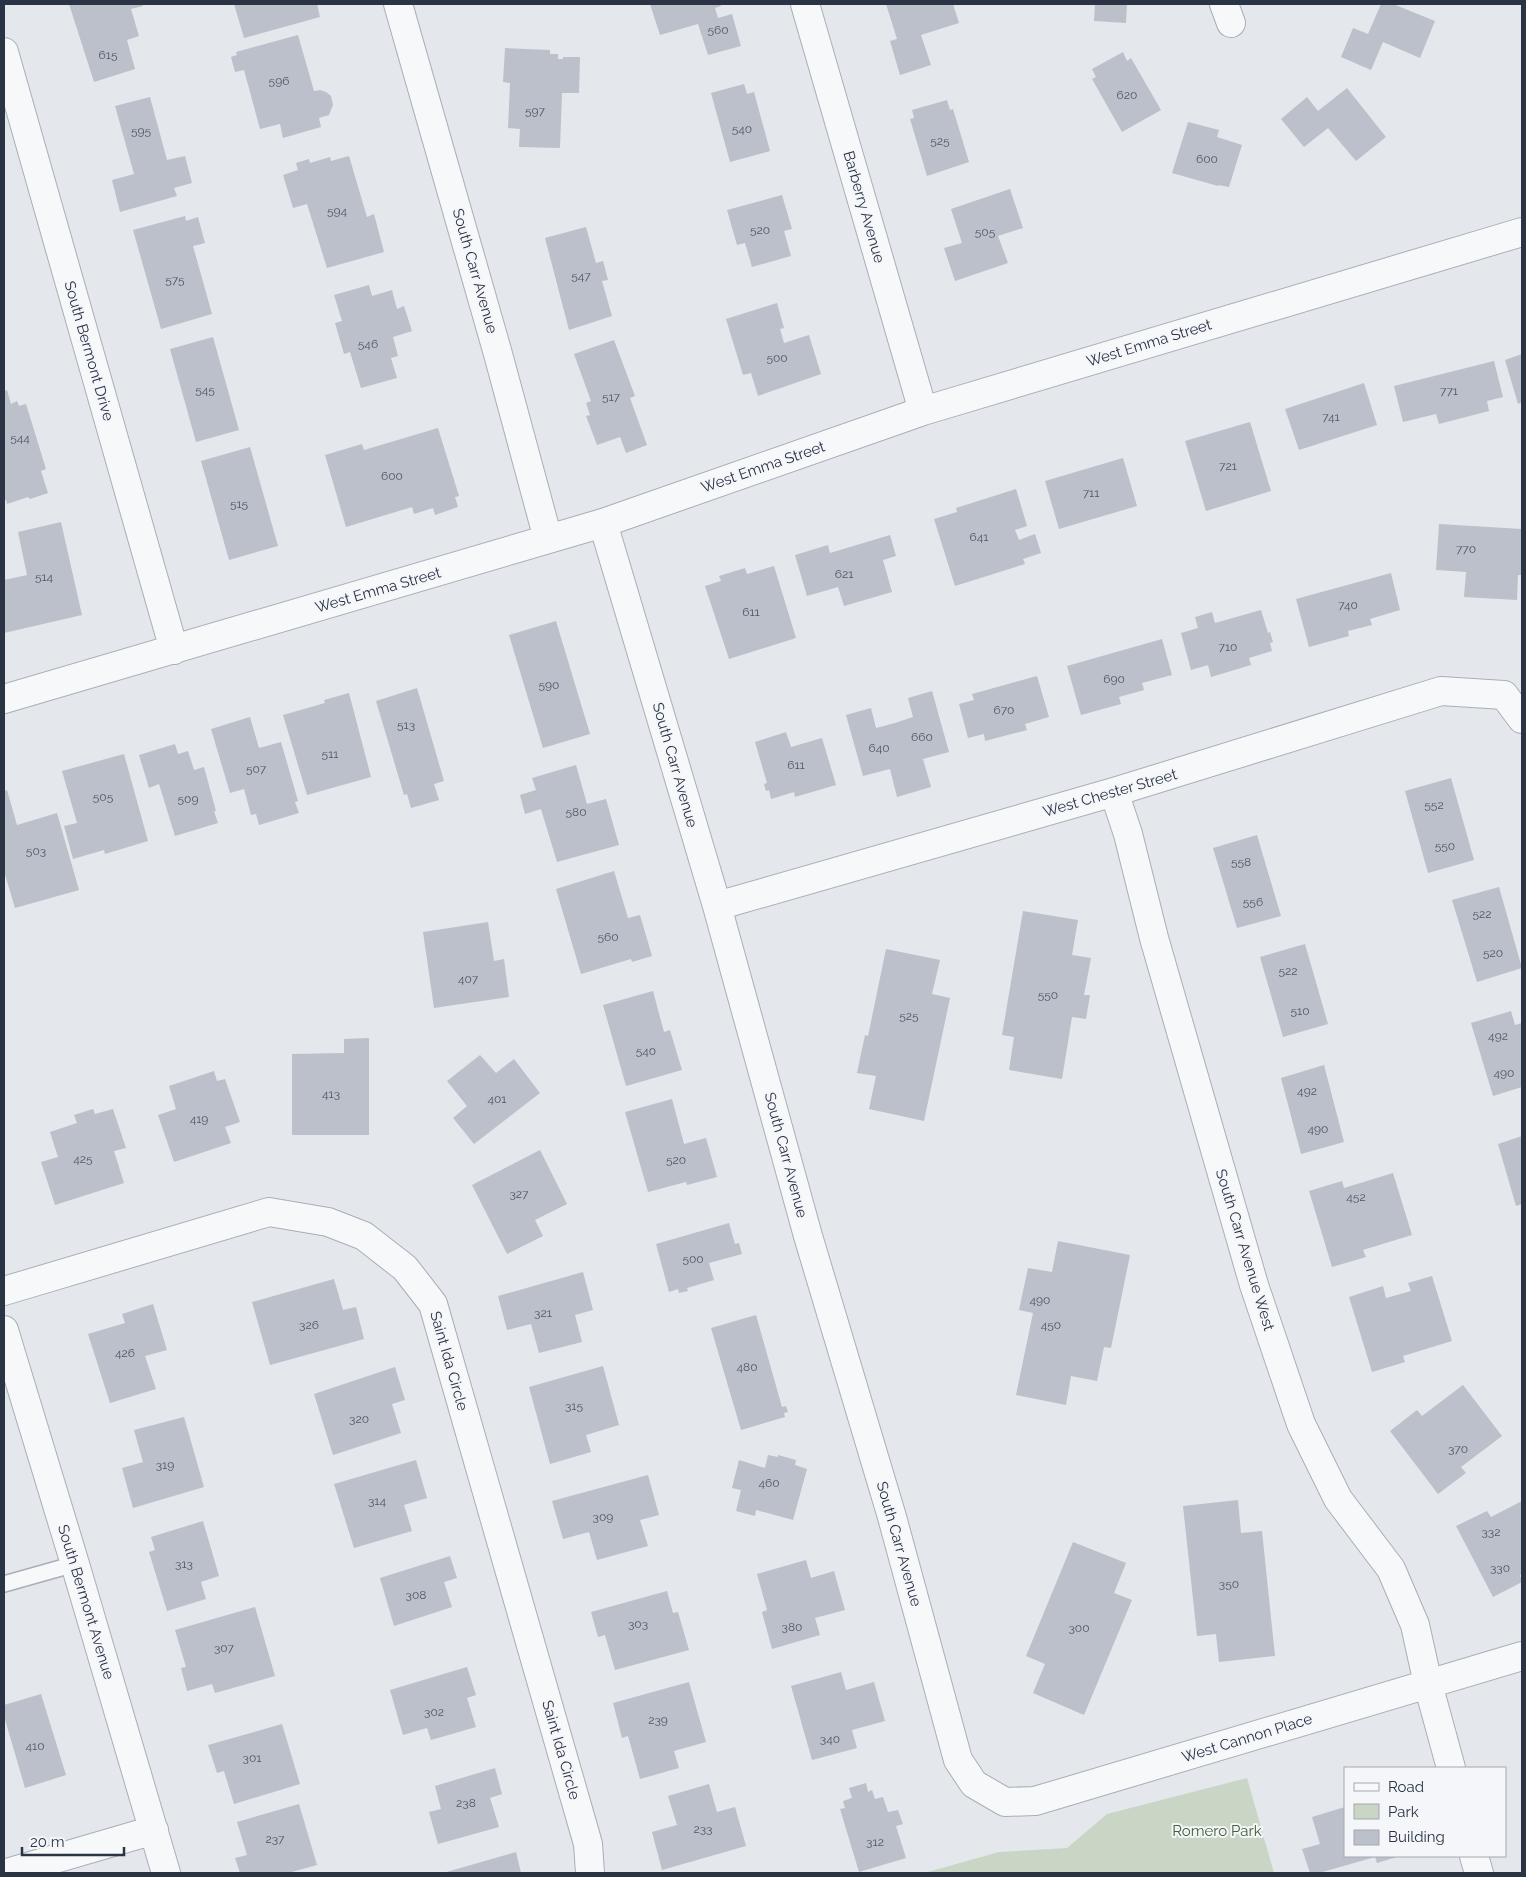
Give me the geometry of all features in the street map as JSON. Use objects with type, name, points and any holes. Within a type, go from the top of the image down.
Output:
[{"type":"street","name":"South Carr Avenue","points":[[398,4],[496,344],[548,539]]},
{"type":"street","name":"Barberry Avenue","points":[[805,4],[924,411]]},
{"type":"street","name":"South Bermont Drive","points":[[4,52],[174,650]]},
{"type":"street","name":"West Emma Street","points":[[4,699],[603,523],[924,411],[1522,232]]},
{"type":"street","name":"South Carr Avenue","points":[[603,523],[717,906],[808,1236],[892,1517],[958,1760],[974,1784]]},
{"type":"street","name":"West Chester Street","points":[[717,906],[1114,792],[1441,691],[1504,695],[1522,718]]},
{"type":"street","name":"South Carr Avenue West","points":[[1114,792],[1128,834],[1156,947],[1254,1285],[1301,1424],[1338,1499],[1391,1569],[1415,1625],[1428,1684]]},
{"type":"street","name":"Saint Ida Circle","points":[[4,1291],[270,1212],[328,1222],[364,1236],[406,1268],[433,1304],[588,1844],[590,1873]]},
{"type":"street","name":"South Bermont Avenue","points":[[4,1330],[166,1873]]},
{"type":"street","name":"West Cannon Place","points":[[974,1784],[1005,1802],[1035,1801],[1522,1656]]},
{"type":"street","points":[[1428,1684],[1451,1767]]},
{"type":"street","points":[[7,1873],[154,1830]]},
{"type":"street","points":[[1474,1857],[1479,1873]]},
{"type":"lane","points":[[4,1584],[75,1564]]},
{"type":"green space","name":"Romero Park","points":[[1247,1778],[1274,1873],[924,1873],[999,1852],[1067,1848],[1107,1814]]},
{"type":"building","points":[[69,4],[142,4],[143,6],[131,9],[139,36],[127,40],[135,69],[94,82]]},
{"type":"building","points":[[234,4],[317,4],[320,17],[244,38]]},
{"type":"building","points":[[650,4],[720,4],[721,6],[715,8],[718,18],[732,14],[741,46],[708,55],[698,24],[660,35]]},
{"type":"building","points":[[886,4],[953,4],[959,23],[921,35],[931,65],[900,75],[890,41],[897,39]]},
{"type":"building","points":[[1095,4],[1127,4],[1126,23],[1094,21]]},
{"type":"building","points":[[1381,4],[1393,4],[1435,21],[1420,58],[1383,42],[1371,70],[1341,57],[1353,28],[1368,34]]},
{"type":"building","points":[[298,35],[314,91],[326,92],[331,96],[333,105],[329,115],[319,118],[321,127],[283,138],[280,124],[260,129],[244,70],[235,72],[231,57],[237,55],[236,52]]},
{"type":"building","points":[[505,48],[550,50],[550,54],[558,54],[558,59],[563,59],[563,57],[580,57],[579,93],[562,93],[560,148],[519,147],[520,129],[508,128],[510,83],[503,82]]},
{"type":"building","points":[[1123,52],[1127,61],[1131,58],[1161,110],[1122,132],[1092,79],[1096,77],[1092,69]]},
{"type":"building","points":[[744,84],[747,94],[754,92],[770,151],[730,162],[711,93]]},
{"type":"building","points":[[1347,88],[1386,137],[1356,161],[1328,128],[1304,147],[1281,119],[1307,97],[1318,111]]},
{"type":"building","points":[[150,97],[167,160],[185,156],[192,183],[174,188],[177,196],[120,212],[112,180],[134,174],[115,106]]},
{"type":"building","points":[[947,100],[950,110],[953,109],[969,162],[927,176],[910,119],[914,118],[912,110]]},
{"type":"building","points":[[1188,122],[1219,130],[1217,137],[1242,145],[1229,187],[1218,186],[1172,173]]},
{"type":"building","points":[[349,156],[367,217],[374,214],[384,252],[327,268],[307,204],[293,208],[283,175],[298,170],[296,163],[309,159],[310,163],[330,157],[331,161]]},
{"type":"building","points":[[1010,189],[1023,228],[998,236],[1008,263],[955,281],[944,248],[962,243],[951,209]]},
{"type":"building","points":[[782,195],[792,229],[784,231],[791,256],[752,267],[745,243],[737,245],[727,210]]},
{"type":"building","points":[[185,216],[186,221],[198,217],[205,243],[193,246],[212,314],[161,329],[133,230]]},
{"type":"building","points":[[586,227],[596,263],[603,261],[608,280],[602,281],[612,316],[569,330],[545,238]]},
{"type":"building","points":[[369,285],[372,296],[392,290],[397,309],[404,306],[412,331],[393,337],[398,356],[391,358],[397,378],[361,388],[350,352],[344,354],[335,323],[342,321],[334,295]]},
{"type":"building","points":[[777,303],[784,328],[780,329],[784,343],[809,335],[821,374],[758,396],[751,373],[743,375],[726,319]]},
{"type":"building","points":[[213,337],[239,430],[196,442],[170,349]]},
{"type":"building","points":[[614,340],[635,396],[630,398],[647,445],[626,453],[620,437],[597,445],[586,416],[590,415],[586,403],[591,401],[574,354]]},
{"type":"building","points":[[1522,354],[1522,402],[1518,404],[1505,360]]},
{"type":"building","points":[[1494,361],[1503,397],[1487,401],[1489,411],[1439,424],[1436,414],[1403,422],[1394,386]]},
{"type":"building","points":[[1364,383],[1377,425],[1299,450],[1285,409]]},
{"type":"building","points":[[7,390],[11,404],[17,401],[19,406],[26,404],[46,469],[41,471],[48,493],[7,504],[6,500],[4,500],[4,391]]},
{"type":"building","points":[[1250,422],[1271,491],[1206,511],[1185,441]]},
{"type":"building","points":[[438,428],[459,496],[455,497],[458,507],[435,515],[433,508],[414,514],[412,507],[346,527],[325,455],[362,444],[364,450]]},
{"type":"building","points":[[250,447],[278,546],[229,560],[201,461]]},
{"type":"building","points":[[1123,458],[1137,506],[1059,529],[1045,481]]},
{"type":"building","points":[[1016,489],[1027,526],[1015,530],[1019,540],[1035,534],[1041,553],[1023,559],[1025,564],[955,586],[934,519],[957,512],[956,508]]},
{"type":"building","points":[[61,522],[82,615],[4,633],[4,580],[27,575],[18,532]]},
{"type":"building","points":[[1439,524],[1522,529],[1522,575],[1518,575],[1517,600],[1464,597],[1466,572],[1436,570]]},
{"type":"building","points":[[890,535],[896,556],[883,560],[892,592],[844,606],[838,587],[807,596],[795,555],[828,545],[830,553]]},
{"type":"building","points":[[774,566],[796,638],[729,659],[705,586],[721,581],[719,576],[745,568],[747,574]]},
{"type":"building","points":[[1391,573],[1400,610],[1370,619],[1372,625],[1348,631],[1349,636],[1309,647],[1296,599]]},
{"type":"building","points":[[1261,610],[1268,633],[1270,632],[1273,642],[1270,643],[1272,651],[1249,658],[1251,665],[1211,677],[1208,665],[1191,670],[1181,633],[1198,628],[1195,617],[1212,612],[1215,623]]},
{"type":"building","points":[[556,621],[590,734],[543,748],[509,635]]},
{"type":"building","points":[[1162,639],[1172,675],[1142,683],[1144,690],[1119,697],[1121,704],[1081,715],[1067,666]]},
{"type":"building","points":[[1037,676],[1049,717],[1025,724],[1027,730],[985,741],[984,734],[968,738],[959,704],[974,700],[972,694]]},
{"type":"building","points":[[417,688],[444,781],[434,784],[439,800],[411,808],[407,794],[404,795],[376,701]]},
{"type":"building","points":[[932,691],[949,752],[923,759],[931,787],[897,797],[890,769],[863,776],[846,715],[871,708],[876,728],[895,723],[913,717],[908,698]]},
{"type":"building","points":[[349,693],[371,777],[307,795],[283,715],[325,703],[324,700]]},
{"type":"building","points":[[250,717],[259,748],[281,742],[298,801],[295,802],[299,813],[259,825],[256,814],[251,815],[244,789],[230,793],[211,729]]},
{"type":"building","points":[[786,732],[791,747],[822,738],[836,785],[795,797],[794,792],[771,799],[769,790],[766,791],[764,784],[767,783],[755,742]]},
{"type":"building","points":[[175,744],[178,754],[188,751],[194,770],[204,767],[218,823],[175,836],[159,784],[149,788],[139,755]]},
{"type":"building","points":[[124,754],[148,841],[105,854],[104,850],[73,859],[64,826],[77,823],[62,771]]},
{"type":"building","points":[[576,765],[587,804],[606,799],[619,845],[557,862],[541,809],[525,814],[520,795],[536,790],[532,778]]},
{"type":"building","points":[[1451,778],[1474,860],[1428,873],[1405,791]]},
{"type":"building","points":[[7,790],[17,825],[57,813],[79,890],[15,908],[4,871],[4,791]]},
{"type":"building","points":[[1257,835],[1281,916],[1237,928],[1213,848]]},
{"type":"building","points":[[614,871],[628,918],[640,915],[652,956],[632,962],[631,959],[581,974],[556,889]]},
{"type":"building","points":[[1499,887],[1522,968],[1477,982],[1452,900]]},
{"type":"building","points":[[1023,911],[1078,920],[1072,955],[1091,958],[1084,995],[1090,995],[1086,1019],[1072,1017],[1062,1079],[1009,1070],[1014,1037],[1002,1035]]},
{"type":"building","points":[[488,922],[494,961],[504,959],[509,997],[434,1008],[423,932]]},
{"type":"building","points":[[1305,944],[1328,1024],[1283,1037],[1260,957]]},
{"type":"building","points":[[886,949],[940,960],[932,994],[950,998],[924,1121],[869,1109],[876,1076],[857,1073],[865,1035],[868,1036]]},
{"type":"building","points":[[653,991],[664,1032],[670,1030],[682,1070],[626,1086],[603,1005]]},
{"type":"building","points":[[1511,1011],[1515,1025],[1522,1023],[1522,1087],[1493,1096],[1471,1023]]},
{"type":"building","points":[[369,1038],[369,1135],[292,1135],[292,1054],[344,1053],[344,1039]]},
{"type":"building","points":[[480,1055],[496,1073],[514,1059],[540,1093],[474,1144],[453,1118],[467,1106],[447,1081]]},
{"type":"building","points":[[1324,1065],[1344,1142],[1301,1154],[1281,1078]]},
{"type":"building","points":[[214,1071],[217,1081],[225,1079],[240,1122],[225,1127],[231,1143],[174,1162],[158,1115],[176,1109],[169,1086]]},
{"type":"building","points":[[672,1099],[684,1144],[706,1138],[717,1177],[687,1185],[686,1182],[648,1192],[625,1112]]},
{"type":"building","points":[[93,1109],[95,1114],[113,1109],[126,1148],[114,1151],[124,1183],[55,1205],[41,1162],[58,1157],[50,1132],[77,1123],[74,1115]]},
{"type":"building","points":[[1522,1136],[1522,1204],[1516,1206],[1498,1144]]},
{"type":"building","points":[[540,1150],[567,1204],[535,1220],[543,1236],[507,1254],[472,1185]]},
{"type":"building","points":[[1393,1173],[1412,1235],[1363,1250],[1366,1257],[1332,1267],[1309,1191],[1342,1181],[1344,1188]]},
{"type":"building","points":[[729,1223],[735,1244],[739,1243],[742,1254],[709,1263],[714,1280],[687,1288],[688,1291],[679,1293],[678,1289],[669,1292],[656,1244]]},
{"type":"building","points":[[1058,1241],[1130,1255],[1111,1348],[1104,1347],[1097,1381],[1071,1376],[1066,1405],[1016,1395],[1033,1313],[1019,1310],[1028,1268],[1052,1272]]},
{"type":"building","points":[[583,1272],[593,1310],[575,1315],[582,1342],[539,1353],[531,1324],[507,1330],[498,1296]]},
{"type":"building","points":[[1432,1276],[1452,1341],[1403,1356],[1405,1362],[1372,1372],[1349,1297],[1383,1286],[1386,1298],[1411,1291],[1408,1283]]},
{"type":"building","points":[[334,1279],[343,1310],[356,1307],[364,1339],[270,1365],[252,1302]]},
{"type":"building","points":[[153,1304],[167,1350],[145,1356],[156,1389],[110,1403],[88,1334],[125,1323],[122,1314]]},
{"type":"building","points":[[756,1315],[782,1407],[786,1406],[788,1412],[784,1413],[785,1417],[741,1430],[711,1328]]},
{"type":"building","points":[[603,1366],[619,1425],[586,1435],[591,1452],[550,1464],[529,1387]]},
{"type":"building","points":[[395,1367],[405,1400],[392,1404],[401,1433],[333,1455],[314,1394]]},
{"type":"building","points":[[1463,1385],[1502,1436],[1461,1467],[1466,1473],[1438,1494],[1390,1431],[1417,1410],[1422,1416]]},
{"type":"building","points":[[184,1417],[204,1487],[133,1508],[122,1468],[143,1462],[134,1430]]},
{"type":"building","points":[[768,1455],[778,1457],[778,1455],[796,1460],[795,1465],[807,1469],[793,1520],[756,1510],[755,1516],[736,1511],[741,1490],[732,1488],[739,1460],[765,1468]]},
{"type":"building","points":[[416,1460],[427,1498],[404,1505],[412,1531],[354,1548],[334,1484]]},
{"type":"building","points":[[648,1475],[659,1515],[640,1520],[648,1546],[597,1560],[589,1532],[563,1539],[552,1501]]},
{"type":"building","points":[[1238,1500],[1241,1533],[1262,1531],[1275,1656],[1219,1662],[1216,1634],[1197,1636],[1183,1506]]},
{"type":"building","points":[[1522,1501],[1522,1574],[1520,1575],[1522,1582],[1493,1597],[1456,1526],[1487,1511],[1491,1517]]},
{"type":"building","points":[[203,1521],[219,1576],[201,1582],[206,1599],[167,1611],[149,1552],[155,1550],[151,1537]]},
{"type":"building","points":[[1073,1542],[1126,1563],[1114,1593],[1132,1600],[1084,1715],[1033,1693],[1045,1664],[1026,1656]]},
{"type":"building","points":[[450,1556],[457,1578],[444,1582],[452,1607],[394,1626],[380,1578]]},
{"type":"building","points":[[806,1560],[811,1578],[834,1571],[845,1610],[815,1618],[820,1635],[772,1649],[762,1612],[767,1610],[757,1574]]},
{"type":"building","points":[[667,1591],[673,1613],[678,1612],[689,1650],[615,1670],[605,1635],[598,1637],[591,1612]]},
{"type":"building","points":[[255,1607],[275,1676],[215,1693],[212,1684],[187,1691],[181,1668],[186,1667],[175,1630]]},
{"type":"building","points":[[467,1667],[476,1695],[467,1698],[476,1727],[431,1740],[427,1728],[403,1735],[390,1690]]},
{"type":"building","points":[[841,1672],[846,1690],[874,1682],[885,1721],[852,1730],[857,1748],[812,1760],[791,1686]]},
{"type":"building","points":[[689,1682],[706,1742],[674,1751],[679,1768],[640,1779],[628,1736],[622,1738],[613,1703]]},
{"type":"building","points":[[41,1694],[66,1775],[25,1788],[4,1716],[4,1705]]},
{"type":"building","points":[[282,1724],[300,1784],[234,1804],[224,1771],[217,1773],[208,1745]]},
{"type":"building","points":[[495,1768],[502,1794],[490,1798],[499,1827],[438,1844],[429,1812],[441,1809],[435,1786]]},
{"type":"building","points":[[866,1783],[868,1792],[872,1790],[875,1799],[883,1797],[888,1812],[898,1810],[903,1824],[896,1826],[906,1858],[859,1872],[840,1809],[845,1808],[843,1801],[852,1798],[849,1788]]},
{"type":"building","points":[[709,1784],[717,1812],[735,1807],[746,1846],[662,1870],[652,1832],[677,1825],[668,1796]]},
{"type":"building","points":[[299,1804],[317,1865],[288,1873],[240,1873],[235,1858],[247,1855],[237,1822]]},
{"type":"building","points":[[1344,1807],[1344,1857],[1375,1857],[1319,1873],[1310,1873],[1302,1849],[1320,1844],[1312,1817]]},
{"type":"building","points":[[516,1852],[521,1873],[443,1873]]},
{"type":"building","points":[[1375,1857],[1397,1857],[1377,1863]]}]
